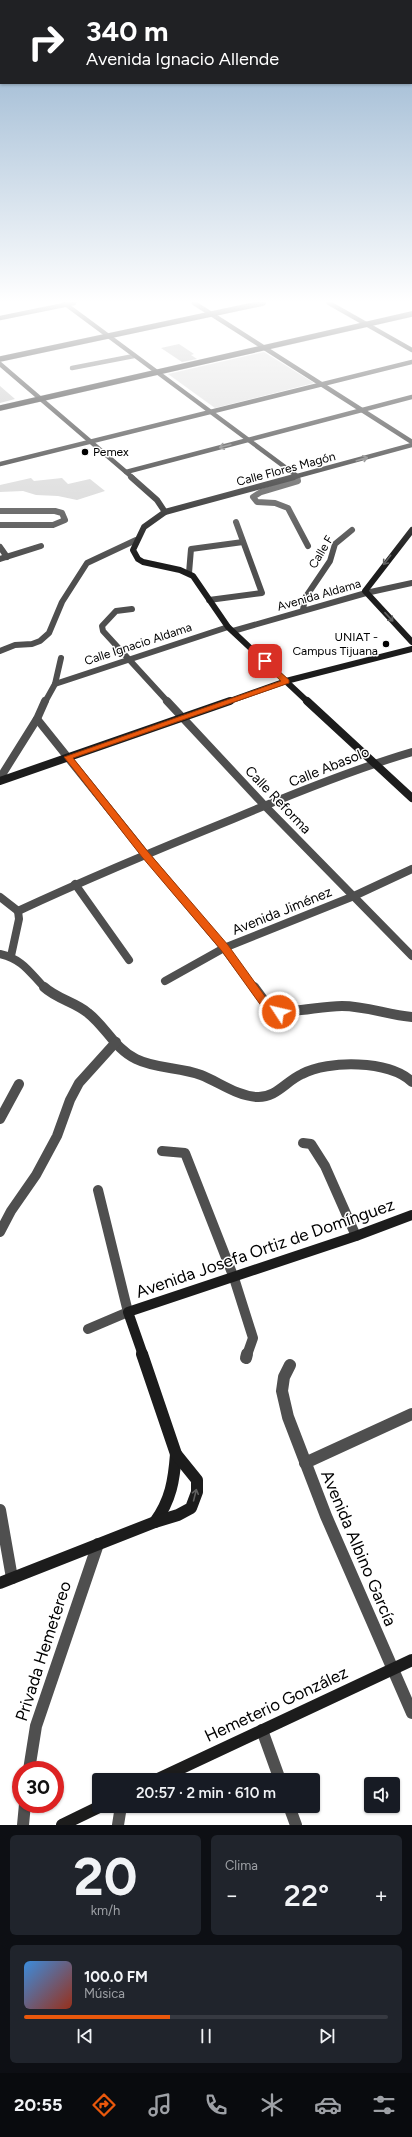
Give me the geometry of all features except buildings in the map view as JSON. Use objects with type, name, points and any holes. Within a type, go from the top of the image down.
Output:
[{"type":"main road","points":[[0,408],[86,388]]},
{"type":"street","points":[[27,388],[126,472],[156,500],[165,512]]},
{"type":"street","points":[[177,388],[297,476],[298,481],[261,492],[253,497],[257,502],[275,503],[288,508],[308,546]]},
{"type":"street","points":[[0,464],[306,388]]},
{"type":"street","points":[[330,388],[412,443]]},
{"type":"street","points":[[126,472],[412,397]]},
{"type":"street","name":"Calle Flores Magón","points":[[136,540],[150,521],[165,512],[412,443]]},
{"type":"street","points":[[0,511],[55,511],[62,514],[65,518],[65,520],[52,524],[0,525]]},
{"type":"street","points":[[209,600],[262,593],[236,522]]},
{"type":"street","name":"Calle F","points":[[303,610],[304,598],[330,561],[337,541],[352,530]]},
{"type":"street","points":[[411,532],[365,589],[366,593],[412,642]]},
{"type":"street","points":[[136,540],[133,550],[135,555],[144,562],[189,573],[196,580],[230,629],[412,798]]},
{"type":"street","points":[[0,651],[8,647],[32,644],[40,641],[49,632],[62,602],[87,563],[136,540]]},
{"type":"street","points":[[189,573],[191,567],[191,549],[243,542]]},
{"type":"street","points":[[0,559],[41,546]]},
{"type":"street","points":[[0,547],[7,557]]},
{"type":"street","name":"Avenida Aldama","points":[[230,629],[366,593],[412,583]]},
{"type":"street","name":"Calle Reforma","points":[[132,609],[114,613],[102,628],[182,718],[265,806],[412,956]]},
{"type":"street","name":"Calle Ignacio Aldama","points":[[55,684],[128,659],[230,629]]},
{"type":"street","points":[[0,779],[182,718],[286,681],[412,649]]},
{"type":"street","points":[[0,779],[37,719],[51,688],[55,684],[61,658]]},
{"type":"street","points":[[37,719],[146,855],[224,948],[271,1010],[279,1012],[326,1005],[351,1006],[412,1017]]},
{"type":"street","name":"Calle Abasolo","points":[[18,910],[75,884],[374,762],[412,752]]},
{"type":"street","name":"Avenida Jiménez","points":[[165,981],[224,948],[354,896],[412,869]]},
{"type":"street","points":[[75,884],[129,960]]},
{"type":"street","points":[[0,897],[18,910],[19,919],[11,956]]},
{"type":"street","points":[[0,954],[11,956],[31,970],[51,993],[90,1014],[127,1054],[145,1064],[200,1074],[248,1097],[263,1097],[277,1093],[292,1079],[306,1071],[328,1067],[376,1067],[402,1074],[412,1082]]},
{"type":"street","points":[[0,1232],[11,1211],[36,1175],[57,1136],[70,1100],[79,1084],[116,1042]]},
{"type":"street","points":[[0,1119],[19,1084]]},
{"type":"street","points":[[303,1143],[310,1144],[325,1166],[356,1236]]},
{"type":"street","points":[[162,1151],[185,1153],[234,1278],[253,1338],[246,1358]]},
{"type":"street","points":[[0,1583],[155,1522],[178,1516],[191,1508],[197,1492],[196,1480],[176,1454],[128,1312],[98,1190]]},
{"type":"street","name":"Avenida Josefa Ortiz de Domínguez","points":[[128,1312],[234,1278],[412,1215]]},
{"type":"street","points":[[88,1329],[128,1312]]},
{"type":"street","name":"Avenida Albino García","points":[[290,1365],[284,1377],[282,1391],[288,1417],[305,1464],[412,1713]]},
{"type":"street","points":[[305,1464],[412,1414]]},
{"type":"street","points":[[155,1522],[167,1507],[172,1493],[176,1454]]},
{"type":"street","points":[[0,1510],[12,1578]]},
{"type":"street","name":"Privada Hemetereo","points":[[30,1761],[36,1726],[98,1544]]},
{"type":"street","name":"Hemeterio González","points":[[171,1773],[412,1660]]},
{"type":"street","points":[[262,1730],[277,1773]]},
{"type":"street","points":[[62,1825],[92,1810]]},
{"type":"street","points":[[23,1825],[24,1813]]},
{"type":"street","points":[[118,1825],[120,1813]]},
{"type":"street","points":[[292,1813],[296,1825]]},
{"type":"shaded area","points":[[188,388],[294,388],[215,408]]},
{"type":"shaded area","points":[[31,478],[34,481],[62,478],[68,484],[90,479],[105,491],[77,500],[58,496],[36,495],[23,491],[0,492],[0,485]]},
{"type":"place","name":"Pemex","points":[[85,452]]},
{"type":"place","name":"UNIAT - Campus Tijuana","points":[[386,644]]},
{"type":"route","points":[[265,661],[286,681],[68,757],[107,808],[224,948],[266,1004],[271,1010],[279,1012]]}]
